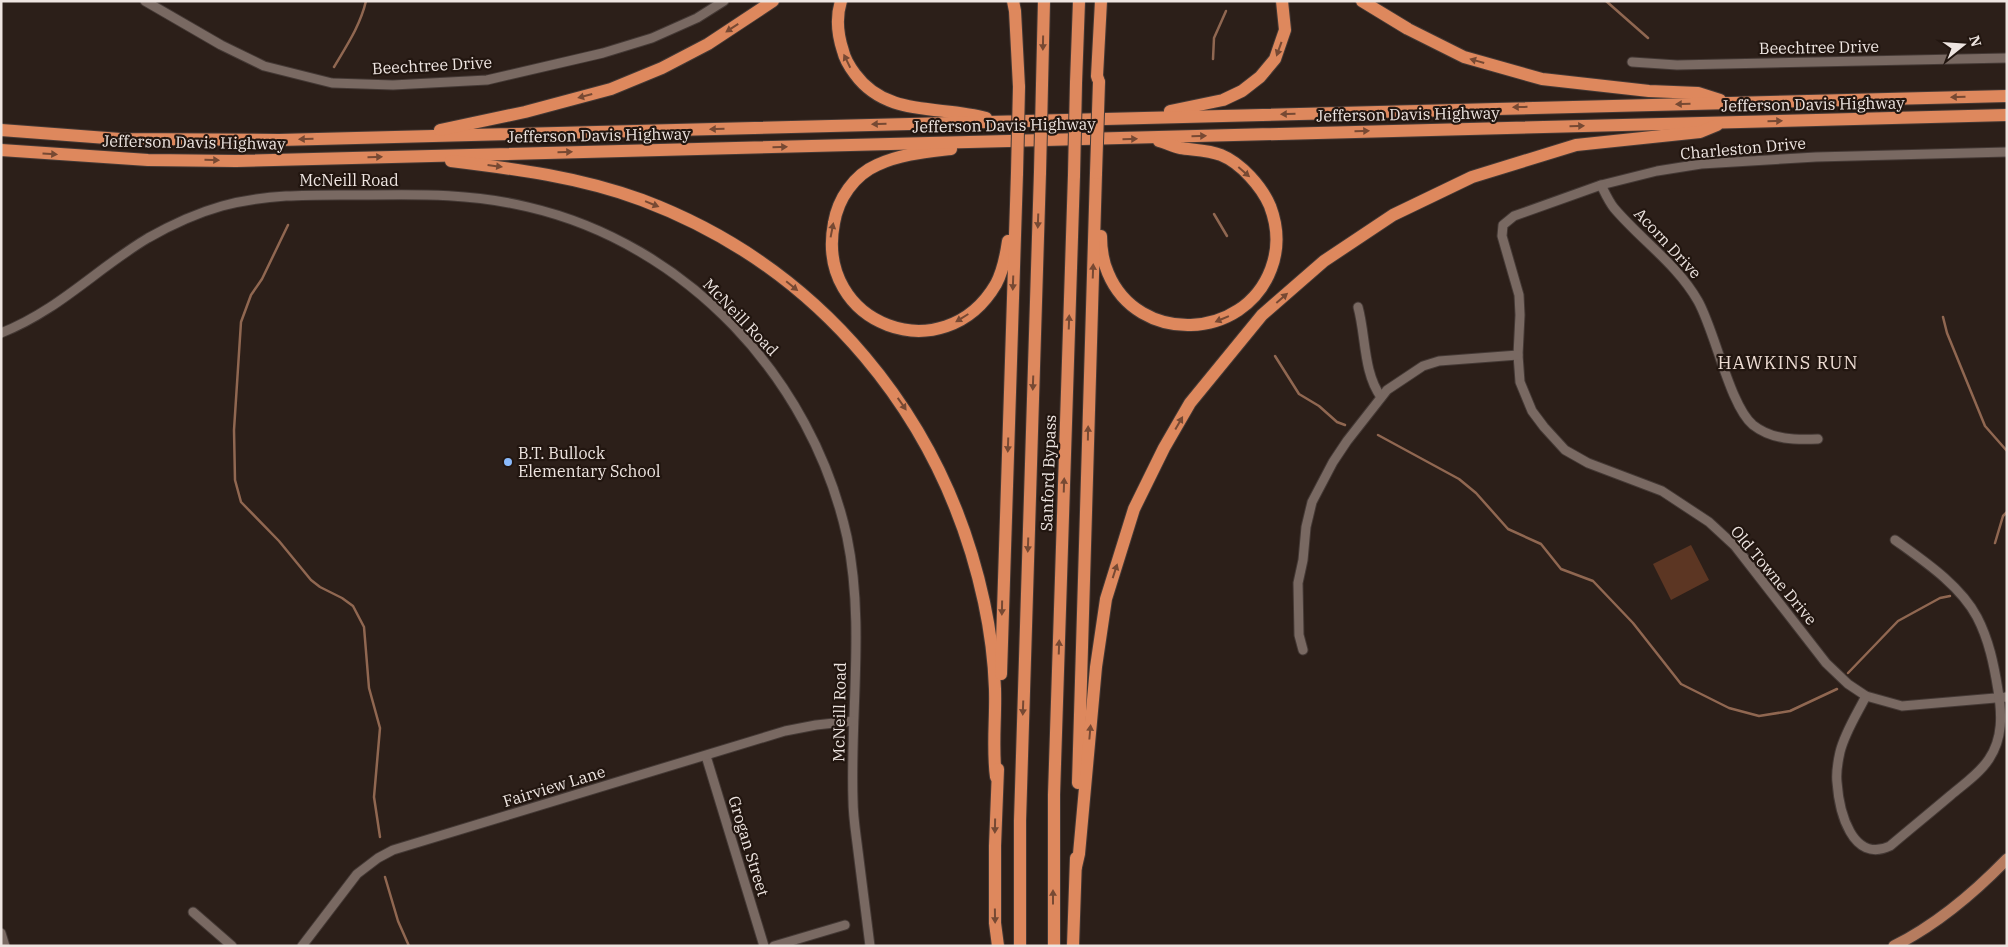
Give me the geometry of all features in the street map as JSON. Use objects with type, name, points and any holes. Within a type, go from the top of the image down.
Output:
[{"type":"highway","points":[[407,136],[525,112],[611,89],[662,68],[708,44],[773,1]]},
{"type":"highway","points":[[841,1],[839,34],[846,62],[860,81],[871,91],[885,100],[898,104],[924,110],[968,112],[998,121]]},
{"type":"highway","points":[[1012,1],[1015,11],[1019,87]]},
{"type":"highway","points":[[996,777],[999,762],[1004,542],[1022,1]]},
{"type":"highway","name":"Sanford Bypass","points":[[1020,946],[1020,810],[1044,1]]},
{"type":"highway","name":"Sanford Bypass","points":[[1054,946],[1054,795],[1079,1]]},
{"type":"highway","points":[[1073,946],[1101,1]]},
{"type":"highway","points":[[1098,79],[1110,1]]},
{"type":"highway","points":[[1154,117],[1176,109],[1206,105],[1223,100],[1242,91],[1260,77],[1275,59],[1285,30],[1282,1]]},
{"type":"highway","points":[[1362,1],[1408,30],[1464,57],[1542,79],[1650,91],[1698,94],[1732,103]]},
{"type":"highway","name":"Jefferson Davis Highway","points":[[1,130],[120,139],[183,140],[2007,96]]},
{"type":"highway","name":"Jefferson Davis Highway","points":[[1,150],[148,160],[236,161],[2007,116]]},
{"type":"highway","points":[[1076,867],[1079,854],[1096,667],[1106,599],[1134,509],[1164,448],[1190,403],[1262,315],[1324,261],[1385,220],[1472,177],[1576,146],[1628,138],[1700,132],[1726,122]]},
{"type":"highway","points":[[1096,173],[1101,246],[1108,273],[1128,302],[1156,319],[1173,324],[1191,326],[1209,324],[1224,319],[1237,311],[1250,302],[1260,290],[1275,259],[1276,226],[1268,202],[1256,182],[1221,155],[1180,148],[1150,139]]},
{"type":"highway","points":[[977,141],[956,148],[898,157],[875,166],[862,175],[846,191],[836,213],[830,240],[834,269],[840,284],[859,308],[880,322],[900,329],[919,332],[941,328],[962,319],[981,304],[996,283],[1005,258],[1010,229],[1012,195],[1016,177]]},
{"type":"highway","points":[[412,156],[530,171],[562,177],[630,196],[668,210],[724,238],[804,295],[844,333],[878,372],[908,413],[937,465],[964,529],[979,578],[990,633],[995,690],[995,895],[998,946]]},
{"type":"main road","points":[[1894,946],[1919,932],[1944,913],[2007,859]]},
{"type":"street","name":"Beechtree Drive","points":[[145,1],[221,45],[264,66],[332,83],[393,84],[487,80],[604,54],[652,38],[697,18],[724,1]]},
{"type":"street","name":"Beechtree Drive","points":[[1632,62],[1714,65],[2007,58]]},
{"type":"street","name":"Charleston Drive","points":[[1502,236],[1503,225],[1514,216],[1601,185],[1657,171],[1701,164],[1816,157],[2007,152]]},
{"type":"street","name":"Acorn Drive","points":[[1601,185],[1614,207],[1662,255],[1691,289],[1708,322],[1731,386],[1743,411],[1752,424],[1764,432],[1781,438],[1818,440]]},
{"type":"street","name":"McNeill Road","points":[[1,333],[27,323],[50,309],[147,239],[184,220],[220,206],[256,198],[290,195],[443,194],[488,198],[530,207],[580,222],[629,244],[670,270],[710,303],[768,365],[806,425],[823,463],[836,500],[846,536],[853,574],[856,630],[852,804],[870,946]]},
{"type":"street","name":"Old Towne Drive","points":[[1502,236],[1519,295],[1518,355],[1520,382],[1532,411],[1544,428],[1565,450],[1588,463],[1662,491],[1709,522],[1735,546],[1826,663],[1848,684],[1866,696],[1902,706],[2003,696]]},
{"type":"street","points":[[1358,307],[1370,374],[1381,397]]},
{"type":"street","points":[[1303,650],[1299,635],[1298,583],[1303,560],[1306,527],[1312,502],[1333,462],[1381,397],[1407,375],[1439,360],[1518,355]]},
{"type":"street","points":[[1866,696],[1840,751],[1836,781],[1841,810],[1849,830],[1857,843],[1871,850],[1882,850],[1890,846],[1973,777],[1988,761],[1994,752],[2001,730],[2003,696],[1993,660],[1977,616],[1963,596],[1895,540]]},
{"type":"street","name":"Fairview Lane","points":[[302,946],[357,874],[378,858],[393,850],[785,731],[853,721]]},
{"type":"street","name":"Grogan Street","points":[[706,756],[764,946]]},
{"type":"street","points":[[192,912],[232,946]]},
{"type":"street","points":[[774,946],[845,925]]},
{"type":"street","points":[[1,933],[5,946]]},
{"type":"shaded area","points":[[1691,545],[1709,580],[1671,600],[1653,564]]},
{"type":"waterway","points":[[334,67],[357,27],[366,1]]},
{"type":"waterway","points":[[1606,1],[1648,38]]},
{"type":"waterway","points":[[1213,59],[1214,38],[1226,11]]},
{"type":"waterway","points":[[1214,214],[1227,236]]},
{"type":"waterway","points":[[288,225],[262,279],[251,295],[241,322],[234,430],[235,480],[241,502],[279,541],[311,580],[353,606],[364,627],[369,688],[380,728],[374,797],[380,837]]},
{"type":"waterway","points":[[1943,317],[1947,333],[1985,426],[2007,451]]},
{"type":"waterway","points":[[1275,356],[1299,394],[1319,406],[1337,422],[1345,425]]},
{"type":"waterway","points":[[1378,435],[1459,479],[1476,493],[1508,529],[1541,544],[1561,569],[1593,581],[1633,623],[1681,684],[1729,708],[1759,716],[1790,711],[1837,689]]},
{"type":"waterway","points":[[1995,543],[2003,516],[2007,512]]},
{"type":"waterway","points":[[1848,673],[1898,621],[1940,598],[1950,596]]},
{"type":"waterway","points":[[385,877],[398,921],[409,946]]},
{"type":"place","name":"B.T. Bullock Elementary School","points":[[508,462]]},
{"type":"district","name":"HAWKINS RUN","points":[[1788,362]]}]
